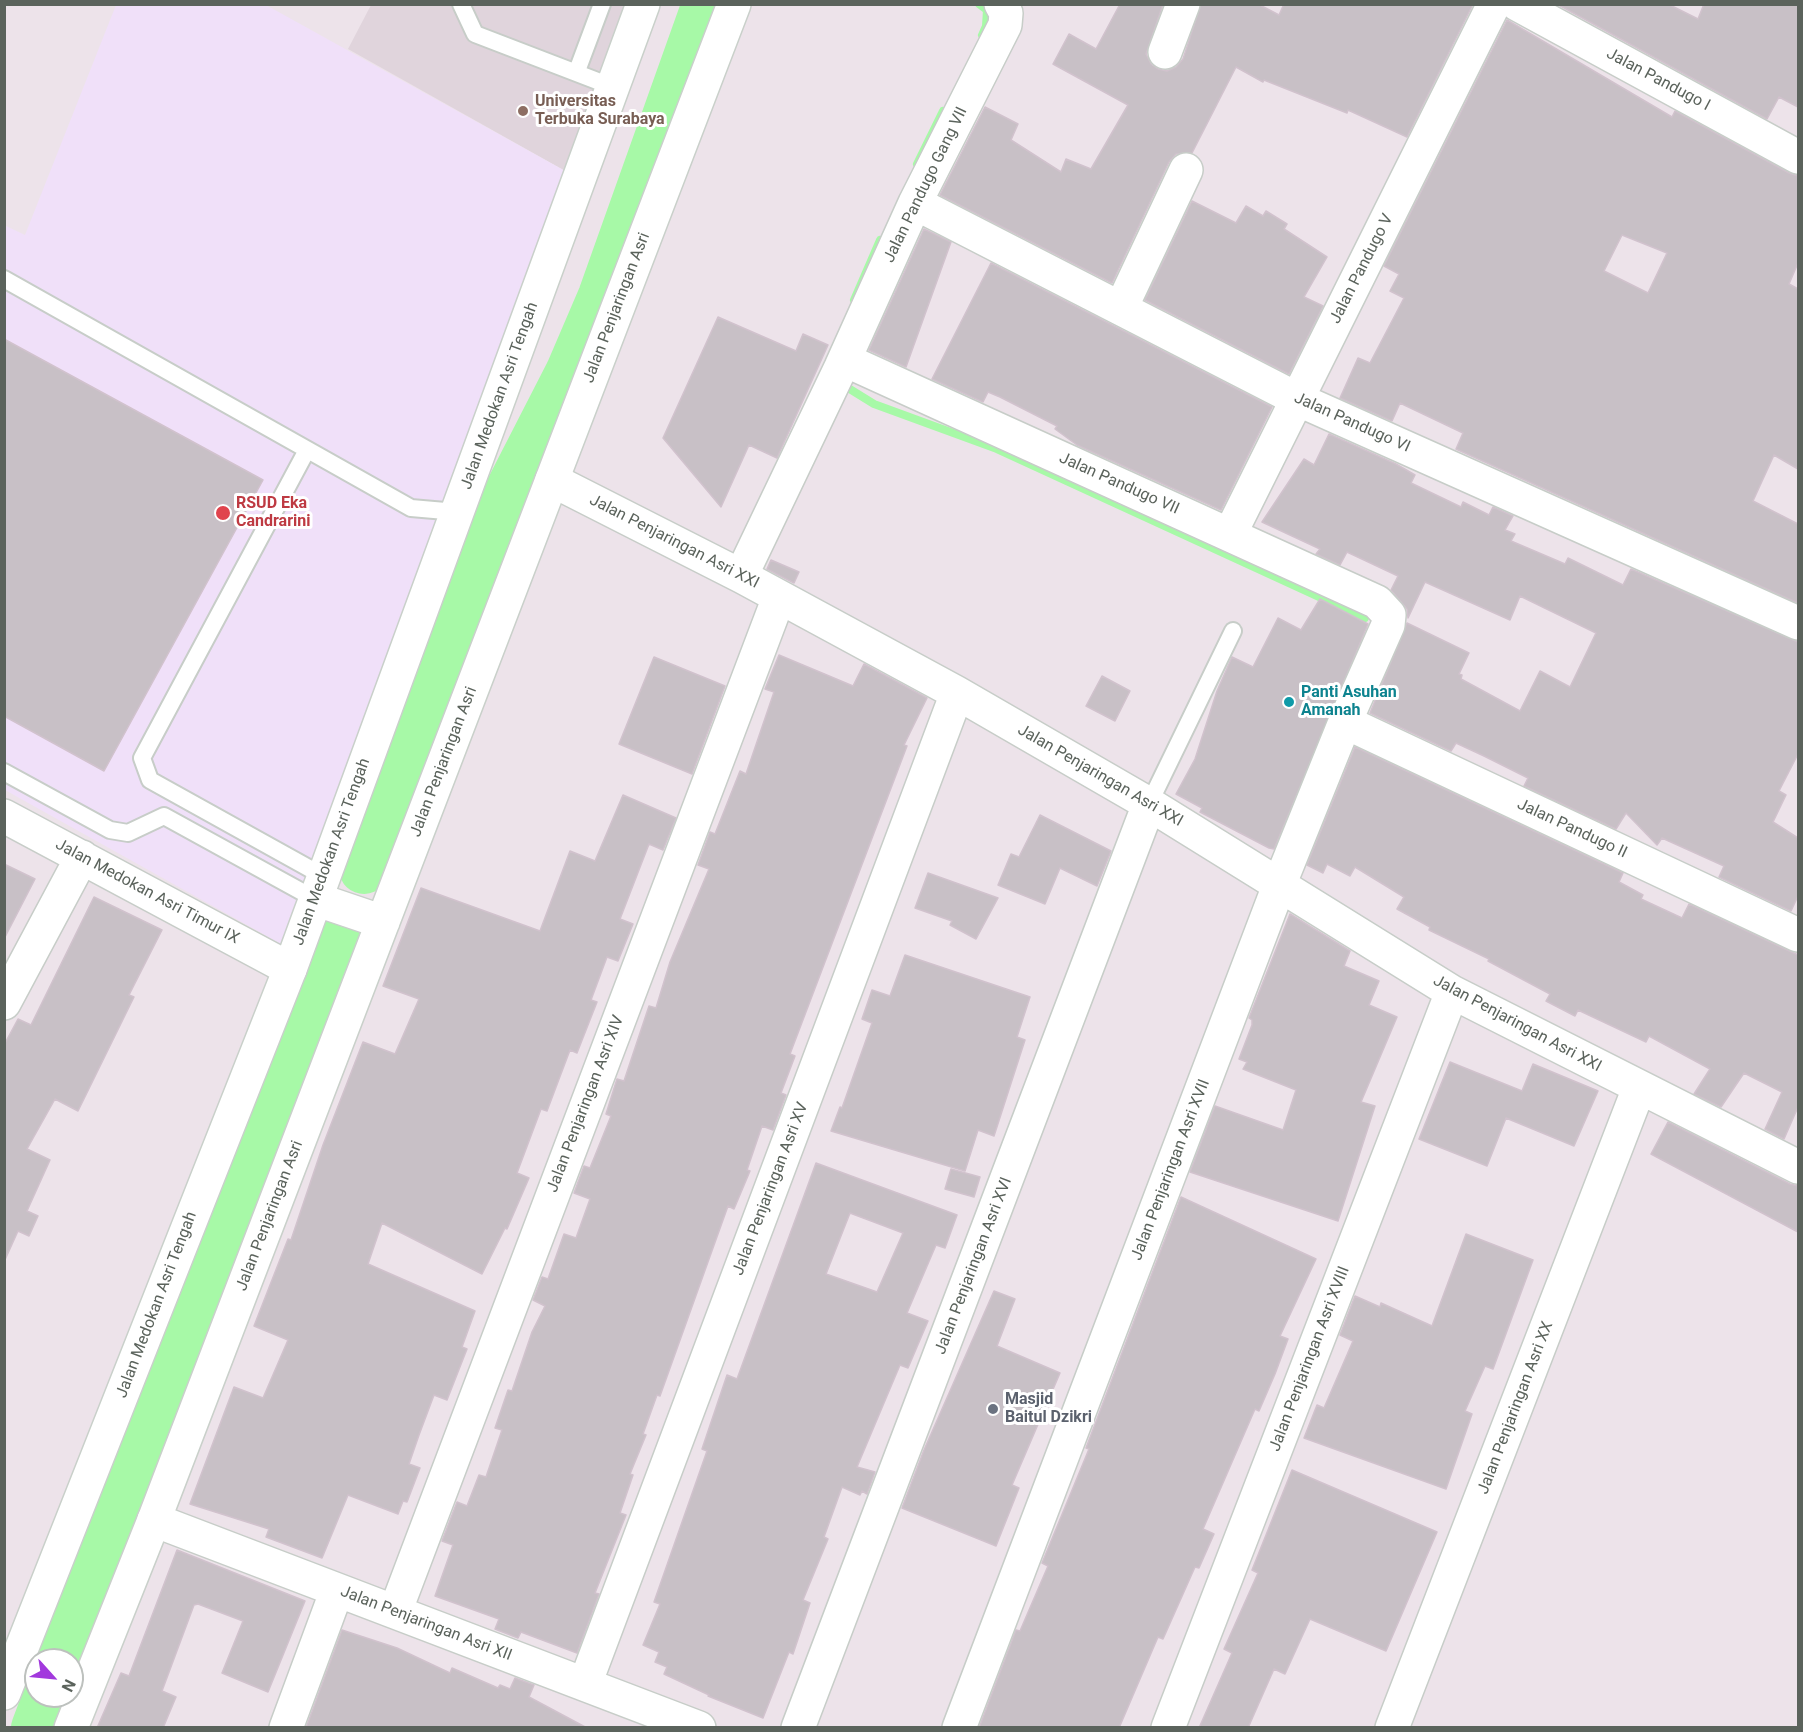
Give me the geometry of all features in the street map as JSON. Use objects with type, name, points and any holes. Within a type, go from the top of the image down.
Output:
[{"type":"street","name":"Jalan Medokan Asri Tengah","points":[[4,1693],[290,969],[643,4]]},
{"type":"street","name":"Jalan Penjaringan Asri","points":[[71,1728],[154,1520],[734,4]]},
{"type":"street","points":[[1165,52],[1184,4]]},
{"type":"street","name":"Jalan Pandugo V","points":[[1230,534],[1494,4]]},
{"type":"street","name":"Jalan Pandugo I","points":[[1517,4],[1798,157]]},
{"type":"street","name":"Jalan Pandugo Gang VII","points":[[839,371],[915,203],[1012,9]]},
{"type":"street","points":[[1121,308],[1186,170]]},
{"type":"street","name":"Jalan Pandugo VI","points":[[915,203],[1297,399],[1798,623]]},
{"type":"street","points":[[741,576],[839,371]]},
{"type":"street","name":"Jalan Pandugo VII","points":[[839,371],[1230,534],[1377,602],[1389,615]]},
{"type":"street","name":"Jalan Penjaringan Asri XXI","points":[[552,480],[741,576],[957,693],[1280,883],[1452,992],[1798,1167]]},
{"type":"street","name":"Jalan Penjaringan Asri XIV","points":[[395,1612],[779,597]]},
{"type":"street","name":"Jalan Penjaringan Asri XVII","points":[[959,1728],[1280,883],[1345,722],[1388,625],[1389,615]]},
{"type":"street","name":"Jalan Penjaringan Asri XV","points":[[585,1684],[957,693]]},
{"type":"street","name":"Jalan Pandugo II","points":[[1345,722],[1798,935]]},
{"type":"street","name":"Jalan Penjaringan Asri XVI","points":[[798,1728],[1149,804]]},
{"type":"street","name":"Jalan Medokan Asri Timur IX","points":[[4,816],[290,969]]},
{"type":"street","points":[[4,1003],[82,857]]},
{"type":"street","points":[[319,888],[383,922]]},
{"type":"street","name":"Jalan Penjaringan Asri XVIII","points":[[1168,1728],[1452,992]]},
{"type":"street","name":"Jalan Penjaringan Asri XX","points":[[1392,1728],[1639,1088]]},
{"type":"street","name":"Jalan Penjaringan Asri XII","points":[[154,1520],[699,1728]]},
{"type":"street","points":[[286,1728],[337,1590]]},
{"type":"lane","points":[[461,4],[475,34],[577,71],[613,87]]},
{"type":"lane","points":[[577,71],[602,4]]},
{"type":"lane","points":[[4,279],[411,508],[457,512]]},
{"type":"lane","points":[[307,450],[142,758],[150,780],[176,794],[319,888]]},
{"type":"lane","points":[[1149,804],[1233,631]]},
{"type":"lane","points":[[4,772],[110,830],[128,833],[164,816],[176,794]]},
{"type":"lane","points":[[164,816],[319,888]]},
{"type":"shaded area","name":"RSUD Eka Candrarini","points":[[116,5],[266,5],[567,172],[281,944],[5,790],[4,225],[25,235]]},
{"type":"shaded area","name":"Universitas Terbuka Surabaya","points":[[371,5],[628,5],[567,172],[348,49]]},
{"type":"building","points":[[1120,4],[1163,4],[1146,54],[1151,64],[1167,71],[1176,67],[1183,59],[1201,4],[1258,4],[1279,15],[1284,4],[1473,4],[1407,137],[1348,110],[1347,113],[1264,80],[1263,82],[1236,67],[1192,153],[1176,154],[1169,162],[1112,283],[940,195],[985,107],[1018,124],[1011,140],[1061,172],[1066,159],[1091,169],[1128,105],[1053,64],[1069,34],[1096,49]]},
{"type":"building","points":[[1557,4],[1668,4],[1698,19],[1704,4],[1798,4],[1798,107],[1779,97],[1767,119]]},
{"type":"building","points":[[1507,20],[1672,117],[1675,111],[1798,176],[1798,263],[1789,284],[1798,289],[1798,469],[1774,455],[1753,501],[1798,524],[1798,603],[1456,449],[1463,433],[1400,403],[1392,421],[1340,398],[1358,358],[1370,363],[1404,298],[1390,291],[1399,274],[1384,266]],"holes":[[[1622,235],[1667,253],[1648,293],[1604,271]]]},
{"type":"building","points":[[1192,201],[1236,223],[1246,206],[1263,216],[1266,211],[1287,224],[1284,229],[1327,257],[1304,297],[1323,306],[1289,374],[1145,300]]},
{"type":"building","points":[[924,229],[951,242],[906,367],[869,350]]},
{"type":"building","points":[[991,263],[1272,407],[1221,510],[1077,445],[1055,429],[1057,426],[1000,397],[988,392],[983,402],[932,379]]},
{"type":"building","points":[[718,317],[796,351],[803,334],[828,345],[777,458],[749,445],[721,507],[663,438]]},
{"type":"building","points":[[4,339],[263,480],[104,771],[4,716]]},
{"type":"building","points":[[1329,434],[1396,464],[1415,475],[1411,483],[1461,507],[1463,502],[1489,515],[1493,507],[1513,516],[1505,530],[1515,534],[1511,541],[1565,564],[1568,558],[1623,585],[1631,569],[1798,642],[1798,754],[1779,791],[1786,795],[1773,822],[1798,838],[1798,896],[1791,911],[1719,877],[1724,866],[1662,838],[1657,845],[1626,813],[1616,829],[1524,786],[1528,778],[1484,756],[1456,743],[1451,751],[1370,713],[1407,623],[1469,653],[1459,674],[1462,675],[1461,679],[1520,711],[1540,671],[1570,687],[1596,633],[1520,596],[1510,620],[1425,582],[1408,618],[1407,609],[1391,590],[1398,576],[1347,552],[1340,565],[1316,554],[1320,549],[1262,522],[1304,459],[1314,465]]},
{"type":"building","points":[[771,560],[799,572],[794,583],[767,569]]},
{"type":"building","points":[[1320,599],[1368,624],[1274,849],[1200,812],[1202,808],[1176,794],[1195,759],[1217,691],[1232,657],[1253,667],[1278,618],[1301,630]]},
{"type":"building","points":[[779,655],[853,686],[864,664],[927,698],[904,745],[907,746],[790,1054],[795,1056],[781,1093],[786,1095],[773,1130],[762,1126],[747,1170],[750,1171],[734,1209],[728,1206],[660,1396],[657,1395],[643,1434],[646,1435],[630,1474],[633,1475],[620,1513],[626,1515],[595,1593],[599,1594],[577,1653],[521,1632],[518,1638],[495,1629],[499,1619],[435,1596],[453,1545],[442,1541],[457,1502],[467,1506],[479,1475],[486,1477],[502,1430],[495,1428],[508,1390],[512,1391],[532,1332],[545,1306],[533,1300],[542,1277],[548,1279],[564,1234],[576,1238],[590,1199],[574,1193],[584,1166],[590,1168],[611,1116],[606,1114],[617,1079],[624,1081],[649,1006],[656,1008],[670,962],[709,869],[698,865],[710,832],[715,834],[740,771],[746,774],[774,692],[765,689]]},
{"type":"building","points":[[654,657],[725,686],[692,774],[619,744]]},
{"type":"building","points":[[1102,676],[1130,691],[1115,721],[1086,706]]},
{"type":"building","points":[[1355,747],[1623,873],[1619,882],[1643,895],[1641,899],[1682,918],[1689,904],[1798,955],[1798,1107],[1784,1139],[1765,1129],[1782,1092],[1744,1073],[1721,1107],[1694,1094],[1710,1069],[1649,1036],[1646,1042],[1578,1010],[1575,1016],[1546,1001],[1550,994],[1488,961],[1489,959],[1429,930],[1430,927],[1397,909],[1404,897],[1355,867],[1350,876],[1327,864],[1323,873],[1307,865]]},
{"type":"building","points":[[623,795],[676,818],[663,850],[649,844],[620,919],[633,924],[618,961],[607,957],[591,1000],[597,1002],[577,1053],[570,1050],[547,1111],[541,1109],[517,1173],[529,1178],[507,1229],[505,1228],[482,1274],[382,1223],[368,1264],[475,1311],[462,1347],[467,1349],[447,1400],[434,1395],[419,1435],[409,1464],[420,1468],[407,1502],[403,1501],[398,1514],[348,1495],[322,1558],[266,1537],[269,1529],[190,1504],[234,1387],[263,1398],[288,1340],[254,1326],[288,1239],[291,1240],[323,1145],[363,1042],[395,1054],[419,999],[383,986],[421,888],[540,931],[570,851],[595,861]]},
{"type":"building","points":[[1040,815],[1111,851],[1097,886],[1060,868],[1045,904],[998,885],[1011,854],[1019,857]]},
{"type":"building","points":[[4,864],[35,879],[4,939]]},
{"type":"building","points":[[928,873],[998,898],[976,939],[950,925],[952,921],[915,908]]},
{"type":"building","points":[[94,897],[162,930],[129,995],[134,997],[78,1111],[55,1099],[27,1149],[50,1160],[27,1211],[38,1216],[29,1236],[18,1231],[4,1262],[4,1045],[18,1019],[31,1025]]},
{"type":"building","points":[[1290,914],[1350,951],[1344,966],[1379,981],[1369,1005],[1397,1017],[1361,1102],[1375,1106],[1338,1221],[1190,1172],[1215,1106],[1283,1130],[1296,1090],[1243,1069],[1247,1062],[1239,1059],[1252,1025],[1252,1020],[1249,1018]]},
{"type":"building","points":[[905,955],[1030,997],[1017,1037],[1025,1040],[994,1136],[978,1130],[965,1171],[831,1131],[840,1107],[842,1108],[872,1023],[862,1019],[872,990],[890,996]]},
{"type":"building","points":[[1450,1062],[1522,1091],[1533,1064],[1598,1091],[1574,1146],[1506,1118],[1487,1166],[1419,1139]]},
{"type":"building","points":[[1668,1122],[1798,1186],[1798,1232],[1651,1154]]},
{"type":"building","points":[[816,1163],[957,1215],[945,1248],[936,1245],[907,1313],[928,1321],[908,1368],[900,1365],[857,1467],[875,1472],[867,1494],[862,1491],[860,1495],[842,1487],[824,1537],[828,1539],[803,1600],[810,1603],[793,1654],[789,1652],[763,1718],[708,1696],[664,1674],[667,1667],[655,1662],[659,1652],[643,1645],[660,1604],[654,1602],[707,1451],[702,1449],[727,1375],[737,1379]],"holes":[[[850,1213],[903,1233],[877,1292],[826,1274]]]},
{"type":"building","points":[[951,1169],[980,1177],[974,1197],[945,1189]]},
{"type":"building","points":[[1181,1197],[1316,1259],[1280,1336],[1288,1339],[1275,1374],[1259,1411],[1255,1409],[1203,1529],[1214,1534],[1199,1568],[1195,1567],[1163,1639],[1158,1637],[1119,1728],[979,1728],[1016,1630],[1020,1631],[1048,1566],[1042,1563],[1089,1449],[1086,1448]]},
{"type":"building","points":[[1466,1234],[1533,1260],[1493,1369],[1485,1366],[1465,1411],[1472,1414],[1446,1489],[1304,1438],[1317,1405],[1324,1408],[1353,1341],[1340,1335],[1355,1296],[1380,1307],[1381,1303],[1432,1326]]},
{"type":"building","name":"Masjid Baitul Dzikri","points":[[994,1291],[1015,1299],[997,1346],[1060,1373],[1012,1485],[1019,1488],[996,1546],[902,1508],[924,1450]]},
{"type":"building","points":[[1292,1470],[1437,1532],[1386,1651],[1310,1619],[1285,1674],[1274,1669],[1248,1728],[1199,1728],[1232,1653],[1224,1649],[1258,1573],[1252,1570]]},
{"type":"building","points":[[177,1550],[305,1601],[268,1692],[222,1673],[243,1621],[198,1604],[194,1605],[162,1691],[176,1697],[163,1728],[97,1728],[121,1673],[129,1676]]},
{"type":"building","points":[[342,1630],[397,1648],[450,1673],[452,1668],[498,1688],[500,1685],[510,1689],[515,1678],[534,1685],[529,1697],[587,1728],[306,1728]]},
{"type":"waterway","points":[[364,869],[508,494],[570,373],[603,296],[707,4]]},
{"type":"waterway","points":[[979,4],[987,10],[986,26],[982,35]]},
{"type":"waterway","points":[[917,164],[943,111]]},
{"type":"waterway","points":[[854,300],[880,240]]},
{"type":"waterway","points":[[840,383],[874,404],[997,449],[1365,618]]},
{"type":"waterway","points":[[67,1648],[340,933]]},
{"type":"waterway","points":[[36,1728],[44,1708]]},
{"type":"place","name":"Universitas Terbuka Surabaya","points":[[523,111]]},
{"type":"place","name":"RSUD Eka Candrarini","points":[[223,513]]},
{"type":"place","name":"Panti Asuhan Amanah","points":[[1289,702]]},
{"type":"place","name":"Masjid Baitul Dzikri","points":[[993,1409]]}]
